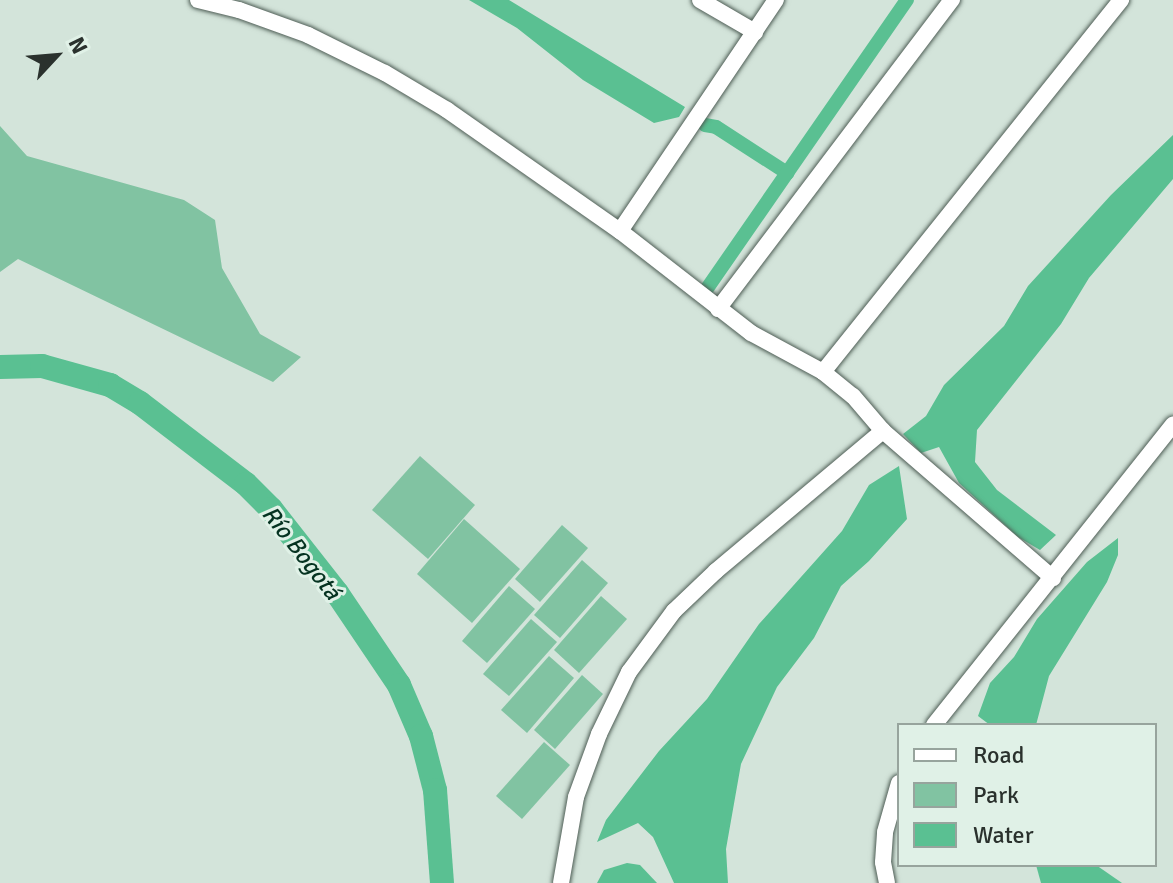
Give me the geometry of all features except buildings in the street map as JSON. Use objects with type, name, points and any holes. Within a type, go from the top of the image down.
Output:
[{"type":"street","points":[[198,0],[239,10],[308,35],[385,73],[447,110],[620,231],[751,333],[823,372],[853,396],[883,431],[1053,578]]},
{"type":"street","points":[[700,0],[755,32]]},
{"type":"street","points":[[620,231],[776,0]]},
{"type":"street","points":[[718,309],[952,0]]},
{"type":"street","points":[[823,372],[1121,0]]},
{"type":"street","points":[[936,723],[1173,424]]},
{"type":"street","points":[[561,883],[576,797],[599,734],[629,672],[674,611],[716,571],[883,431]]},
{"type":"street","points":[[887,883],[883,862],[885,832],[897,790]]},
{"type":"green space","points":[[0,126],[27,156],[184,200],[215,220],[222,268],[260,334],[301,357],[273,382],[18,259],[0,272]]},
{"type":"green space","points":[[420,456],[475,505],[428,559],[372,510]]},
{"type":"green space","points":[[464,519],[520,569],[472,623],[417,574]]},
{"type":"green space","points":[[562,525],[588,548],[540,602],[515,579]]},
{"type":"green space","points":[[582,560],[608,583],[560,638],[534,615]]},
{"type":"green space","points":[[509,586],[535,609],[487,663],[462,641]]},
{"type":"green space","points":[[601,596],[627,619],[579,673],[554,650]]},
{"type":"green space","points":[[531,619],[557,642],[509,696],[483,674]]},
{"type":"green space","points":[[549,656],[574,678],[527,733],[501,710]]},
{"type":"green space","points":[[582,675],[603,694],[555,749],[534,730]]},
{"type":"green space","points":[[544,742],[570,765],[522,819],[496,796]]},
{"type":"water","points":[[469,0],[509,0],[685,107],[679,117],[654,123],[583,80],[517,28]]},
{"type":"water","points":[[1173,135],[1173,179],[1089,278],[1061,324],[977,430],[975,462],[997,490],[1056,535],[1040,550],[1018,537],[959,483],[939,447],[921,453],[903,434],[926,416],[944,385],[1004,326],[1028,286],[1111,195]]},
{"type":"water","points":[[899,466],[907,519],[869,561],[841,586],[814,638],[777,687],[741,764],[726,849],[728,883],[674,883],[653,837],[638,823],[597,842],[606,820],[659,751],[707,699],[759,624],[842,531],[869,485]]},
{"type":"water","points":[[1118,538],[1118,555],[1107,582],[1049,676],[1037,723],[987,723],[978,716],[990,683],[1014,657],[1037,619],[1087,562]]},
{"type":"water","points":[[627,863],[640,865],[657,883],[597,883],[604,870]]},
{"type":"water","points":[[1037,867],[1099,867],[1122,883],[1041,883]]},
{"type":"waterway","points":[[706,290],[907,0]]},
{"type":"waterway","points":[[705,125],[716,127],[787,173]]},
{"type":"waterway","name":"Río Bogotá","points":[[0,367],[42,366],[110,385],[140,403],[246,484],[271,509],[337,593],[399,685],[421,736],[435,790],[442,883]]}]
